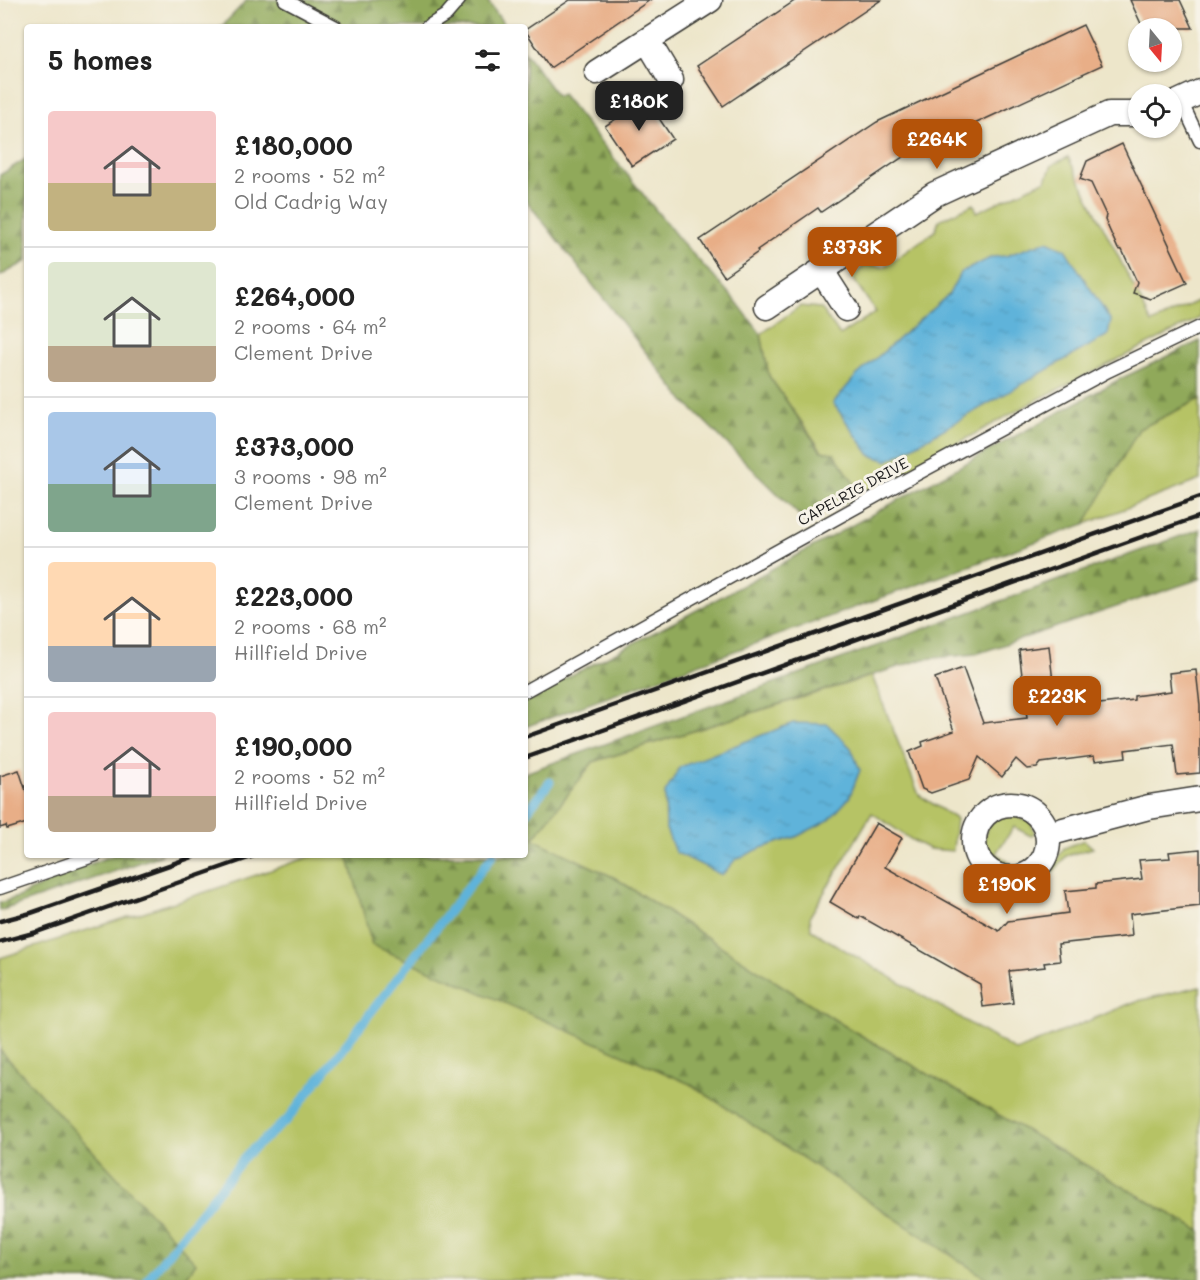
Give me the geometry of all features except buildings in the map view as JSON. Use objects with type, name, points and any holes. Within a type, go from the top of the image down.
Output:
[{"type":"street","points":[[597,72],[710,0]]},
{"type":"street","points":[[647,40],[671,80]]},
{"type":"street","points":[[766,307],[935,194],[1109,114],[1128,114]]},
{"type":"street","points":[[821,270],[846,309]]},
{"type":"street","points":[[1048,834],[1149,807],[1200,799]]},
{"type":"lane","points":[[285,0],[330,24]]},
{"type":"lane","points":[[432,24],[446,15],[459,0]]},
{"type":"lane","points":[[1184,99],[1200,141]]},
{"type":"lane","name":"CAPELRIG DRIVE","points":[[528,689],[880,494],[1108,371],[1200,327]]},
{"type":"lane","points":[[0,888],[87,858]]},
{"type":"green space","points":[[247,0],[487,0],[504,24],[224,24]]},
{"type":"green space","points":[[528,56],[557,96],[562,94],[680,240],[736,301],[761,334],[769,376],[821,451],[834,453],[856,486],[805,521],[684,401],[528,203]]},
{"type":"green space","points":[[1068,157],[1152,323],[1200,300],[1200,318],[1035,401],[865,494],[805,521],[856,486],[822,451],[769,376],[761,334],[800,306],[820,308],[840,335],[876,312],[852,277],[865,265],[884,267],[935,231],[939,220],[974,204],[977,212],[1046,180],[1052,165]]},
{"type":"green space","points":[[24,160],[24,263],[0,276],[0,175]]},
{"type":"green space","points":[[1200,341],[1200,399],[1139,429],[1085,524],[528,726],[528,697],[684,617],[1120,379]]},
{"type":"green space","points":[[1200,399],[1200,480],[1085,524],[1139,429]]},
{"type":"green space","points":[[1200,529],[1200,579],[976,654],[924,659],[593,762],[533,839],[615,878],[843,1025],[1200,1231],[1200,1280],[989,1280],[690,1084],[372,945],[349,858],[528,858],[528,772]]},
{"type":"green space","points":[[872,676],[919,795],[956,819],[953,851],[929,849],[872,813],[810,916],[811,930],[1016,1051],[1134,1002],[1200,986],[1200,1231],[843,1025],[615,878],[533,839],[593,762]]},
{"type":"green space","points":[[999,816],[1014,816],[1030,821],[1035,832],[1031,836],[1014,827],[996,853],[1013,865],[1012,868],[993,865],[985,846],[988,826]]},
{"type":"green space","points":[[1084,840],[1093,848],[1066,856],[1051,875],[1027,895],[1028,887],[1048,872],[1064,848]]},
{"type":"green space","points":[[106,858],[153,858],[0,911],[0,903],[18,897],[76,869]]},
{"type":"green space","points":[[306,858],[446,858],[1200,1280],[0,1280],[0,958]]},
{"type":"green space","points":[[0,1050],[196,1263],[184,1280],[0,1280]]},
{"type":"water","points":[[1047,241],[1065,249],[1111,321],[1108,335],[888,461],[870,455],[833,403],[856,376],[949,294],[960,273],[992,257],[1006,256]]},
{"type":"water","points":[[793,723],[827,724],[851,748],[860,770],[849,798],[829,820],[796,837],[761,848],[735,860],[722,875],[675,852],[666,829],[665,793],[680,767]]},
{"type":"waterway","points":[[528,810],[550,782]]},
{"type":"waterway","points":[[147,1280],[247,1154],[288,1119],[491,858]]},
{"type":"railway","points":[[528,736],[1200,497]]},
{"type":"railway","points":[[528,757],[1200,516]]},
{"type":"railway","points":[[0,921],[31,913],[189,858]]},
{"type":"railway","points":[[0,942],[37,932],[248,858]]}]
